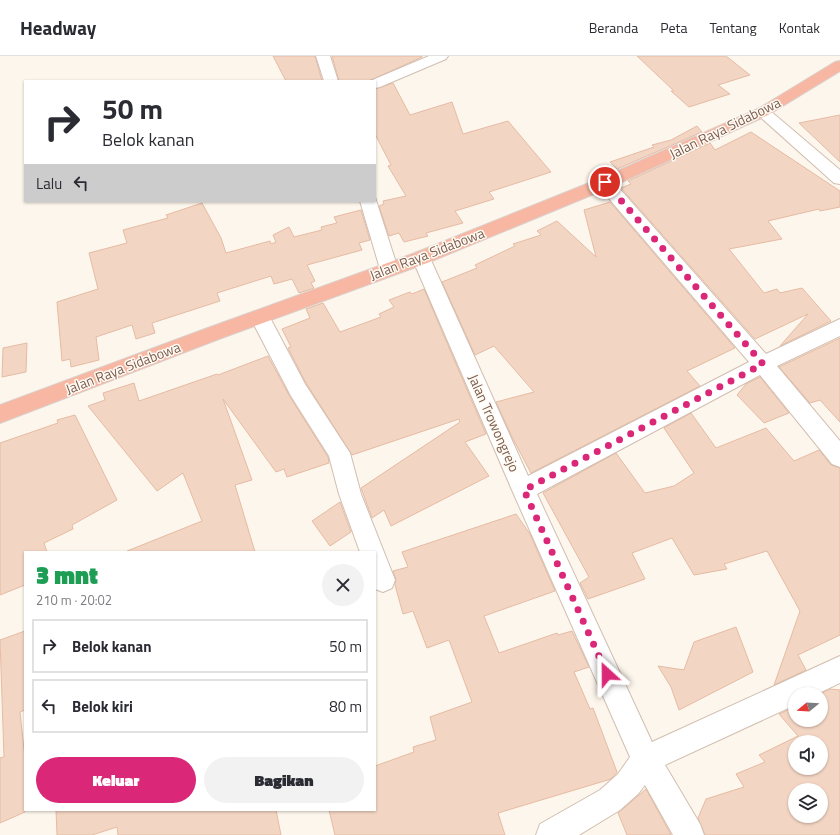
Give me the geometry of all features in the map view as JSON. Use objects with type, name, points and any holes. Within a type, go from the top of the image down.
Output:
[{"type":"highway","name":"Jalan Raya Sidabowa","points":[[0,414],[421,258],[605,182],[763,112],[840,65]]},
{"type":"street","points":[[323,56],[331,80]]},
{"type":"street","points":[[376,84],[441,56]]},
{"type":"street","points":[[763,112],[840,179]]},
{"type":"street","points":[[605,182],[763,364],[840,457]]},
{"type":"street","points":[[369,202],[390,269]]},
{"type":"street","name":"Jalan Trowongrejo","points":[[421,258],[646,759],[689,835]]},
{"type":"street","points":[[260,317],[298,390],[338,453],[350,494],[372,551]]},
{"type":"street","points":[[524,490],[763,364],[840,327]]},
{"type":"street","points":[[551,835],[610,800],[628,784],[646,759],[840,669]]},
{"type":"building","points":[[273,56],[315,56],[322,80],[285,80]]},
{"type":"building","points":[[332,56],[422,56],[371,80],[339,80]]},
{"type":"building","points":[[637,56],[726,56],[750,75],[718,85],[730,94],[689,107]]},
{"type":"building","points":[[393,83],[410,115],[452,102],[463,134],[508,121],[551,172],[489,192],[494,199],[455,211],[463,223],[426,233],[428,236],[404,242],[399,233],[389,236],[379,206],[384,204],[383,201],[406,196],[388,166],[391,165],[376,136],[376,89]]},
{"type":"building","points":[[840,115],[840,162],[799,123]]},
{"type":"building","points":[[697,126],[702,132],[617,169],[610,162],[654,147],[652,145],[671,140]]},
{"type":"building","points":[[751,132],[840,191],[840,207],[820,211],[819,209],[768,221],[782,239],[729,249],[764,293],[777,289],[780,293],[802,288],[831,321],[780,346],[808,314],[755,339],[621,188],[631,184],[628,181],[710,143],[715,150]]},
{"type":"building","points":[[610,202],[735,348],[687,371],[700,386],[531,473],[496,402],[534,392],[494,346],[475,355],[442,282],[477,268],[475,265],[515,246],[513,244],[541,235],[537,231],[557,221],[596,257],[584,210]]},
{"type":"building","points":[[202,203],[221,238],[226,253],[270,241],[271,244],[276,242],[273,235],[289,227],[294,237],[322,230],[321,227],[337,223],[334,217],[361,210],[370,240],[359,243],[362,250],[307,265],[315,281],[311,283],[314,288],[299,293],[292,279],[274,284],[271,276],[217,293],[220,301],[152,323],[155,333],[136,339],[132,325],[96,337],[99,360],[71,367],[70,359],[62,361],[57,302],[98,289],[89,253],[127,243],[123,230],[168,218],[166,215]]},
{"type":"building","points":[[424,289],[486,434],[465,442],[489,476],[391,526],[384,510],[372,518],[361,488],[460,422],[459,419],[352,455],[306,383],[288,348],[291,347],[282,329],[310,318],[306,309],[323,303],[340,332],[381,317],[379,314],[394,307],[389,300],[410,292],[412,294]]},
{"type":"building","points":[[840,338],[840,422],[820,400],[810,403],[779,367]]},
{"type":"building","points":[[27,343],[26,372],[2,377],[3,348]]},
{"type":"building","points":[[268,356],[290,397],[328,457],[329,463],[287,477],[284,469],[276,472],[223,399],[252,480],[235,485],[255,551],[127,551],[202,521],[183,473],[157,491],[88,406],[105,400],[103,393],[134,383],[139,401],[217,374],[218,375]]},
{"type":"building","points":[[760,377],[789,413],[764,423],[737,395],[746,384]]},
{"type":"building","points":[[691,413],[716,448],[766,428],[794,461],[819,450],[831,465],[840,468],[840,635],[798,655],[806,670],[774,685],[800,611],[767,551],[724,564],[727,569],[694,575],[672,538],[632,553],[645,579],[588,599],[580,583],[589,577],[543,493],[616,453],[645,493],[674,486],[694,473],[664,428]]},
{"type":"building","points":[[75,415],[117,500],[72,525],[73,529],[44,543],[47,551],[24,551],[24,585],[0,595],[0,443],[58,423],[57,420]]},
{"type":"building","points":[[340,502],[351,532],[330,546],[312,521]]},
{"type":"building","points":[[516,514],[530,534],[555,591],[484,616],[499,653],[557,633],[558,635],[572,631],[589,667],[574,672],[590,709],[593,708],[617,772],[611,779],[498,813],[505,835],[335,835],[329,811],[376,811],[376,766],[414,752],[413,747],[436,740],[430,717],[472,702],[449,640],[427,648],[413,611],[403,614],[395,585],[396,579],[393,571],[408,567],[402,552]]},
{"type":"building","points":[[736,627],[753,672],[679,710],[671,687],[658,666],[684,670],[694,642]]},
{"type":"building","points":[[24,631],[24,710],[20,712],[24,750],[25,812],[0,823],[0,758],[4,757],[0,640]]},
{"type":"building","points":[[828,690],[840,690],[840,835],[705,835],[698,818],[706,799],[744,787],[736,774],[765,762],[759,755],[788,741],[788,775],[828,775],[828,735],[797,735],[790,727],[828,727]]},
{"type":"building","points":[[788,710],[788,724],[779,714]]},
{"type":"building","points":[[646,789],[671,835],[627,835],[618,813]]},
{"type":"building","points":[[56,811],[276,811],[281,835],[118,835],[117,827],[92,835],[57,835]]},
{"type":"route","points":[[605,182],[763,364],[524,490],[607,674]]}]
